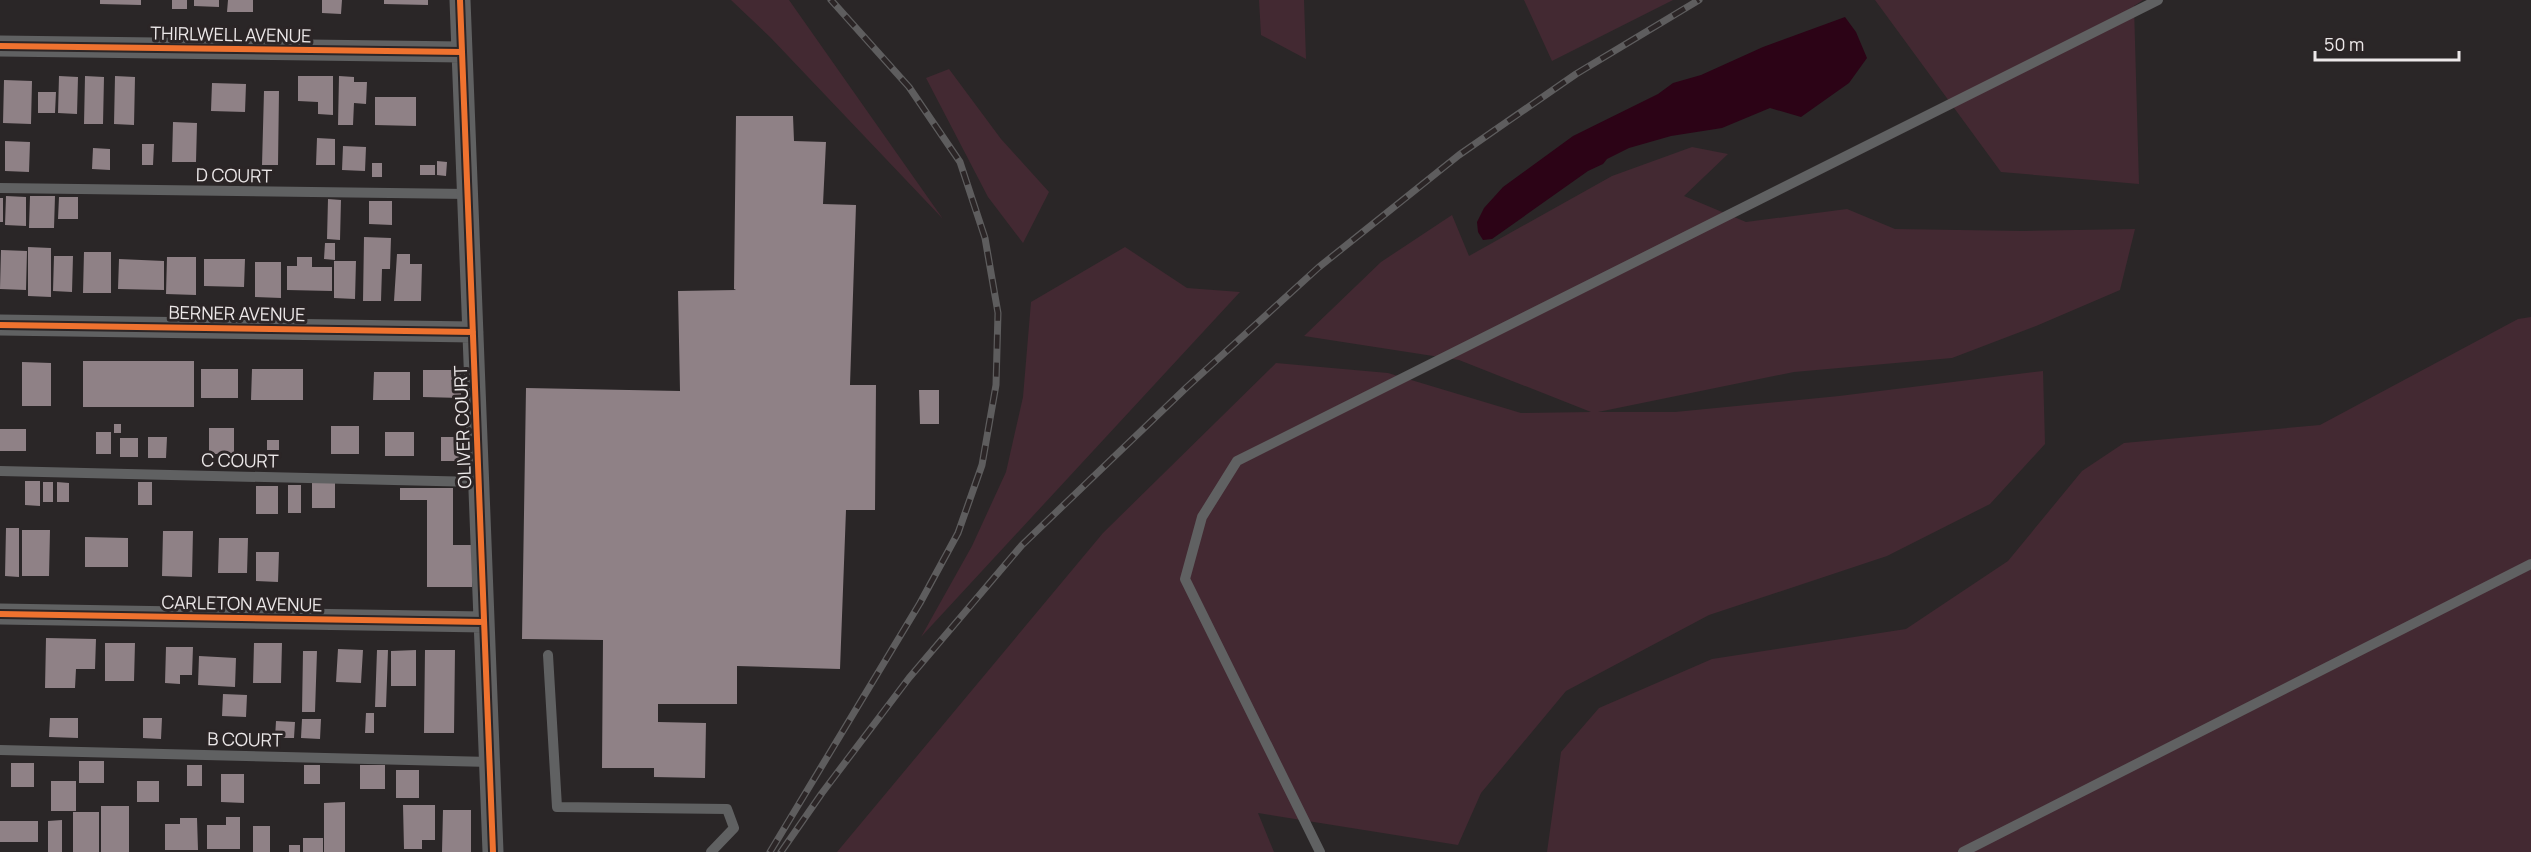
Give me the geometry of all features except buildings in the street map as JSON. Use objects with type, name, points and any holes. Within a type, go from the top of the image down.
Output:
[{"type":"street","name":"OLIVER COURT","points":[[460,0],[494,852]]},
{"type":"street","name":"THIRLWELL AVENUE","points":[[0,46],[462,52]]},
{"type":"street","name":"BERNER AVENUE","points":[[0,325],[473,332]]},
{"type":"street","name":"CARLETON AVENUE","points":[[0,614],[484,622]]},
{"type":"lane","points":[[1320,852],[1185,579],[1202,517],[1237,461],[2158,0]]},
{"type":"lane","name":"D COURT","points":[[0,188],[468,194]]},
{"type":"lane","name":"C COURT","points":[[0,471],[479,482]]},
{"type":"lane","points":[[1963,852],[2531,564]]},
{"type":"lane","points":[[548,655],[557,807],[727,809],[734,828],[711,852]]},
{"type":"lane","name":"B COURT","points":[[0,750],[490,762]]},
{"type":"shaded area","points":[[731,0],[789,0],[943,219],[770,37]]},
{"type":"shaded area","points":[[1259,0],[1304,0],[1306,59],[1261,35]]},
{"type":"shaded area","points":[[1524,0],[1673,0],[1552,61]]},
{"type":"shaded area","points":[[1875,0],[2143,0],[2134,6],[2139,184],[2001,172]]},
{"type":"shaded area","points":[[1845,17],[1856,32],[1867,58],[1849,83],[1801,117],[1770,108],[1722,128],[1671,136],[1629,148],[1588,171],[1492,239],[1483,240],[1478,232],[1477,222],[1484,208],[1503,187],[1573,136],[1658,94],[1673,83],[1701,75],[1763,47]]},
{"type":"shaded area","points":[[949,69],[1001,139],[1049,192],[1023,243],[988,197],[926,78]]},
{"type":"shaded area","points":[[1692,147],[1728,154],[1684,196],[1746,222],[1847,209],[1895,229],[2023,231],[2135,229],[2120,290],[2036,326],[1952,358],[1794,372],[1598,412],[1675,412],[1839,396],[2043,371],[2045,444],[1990,504],[1887,556],[1709,615],[1566,691],[1481,793],[1458,845],[1258,813],[1274,852],[837,852],[1103,533],[1276,363],[1388,373],[1521,413],[1591,412],[1459,360],[1304,336],[1381,262],[1452,215],[1469,256],[1612,176]]},
{"type":"shaded area","points":[[1125,247],[1187,288],[1240,292],[921,637],[972,546],[1006,472],[1023,397],[1031,302]]},
{"type":"shaded area","points":[[2531,317],[2531,852],[1547,852],[1561,752],[1599,708],[1712,659],[1906,629],[2008,561],[2082,471],[2124,443],[2320,425],[2518,319]]},
{"type":"railway","points":[[770,852],[920,603],[958,533],[982,465],[996,385],[998,313],[985,238],[960,162],[909,87],[831,0]]},
{"type":"railway","points":[[781,852],[822,793],[909,678],[1022,545],[1187,387],[1319,267],[1459,155],[1576,74],[1699,0]]},
{"type":"cycle path","points":[[460,0],[493,852]]},
{"type":"cycle path","points":[[0,46],[462,52]]},
{"type":"cycle path","points":[[0,325],[473,332]]},
{"type":"cycle path","points":[[0,614],[484,622]]}]
